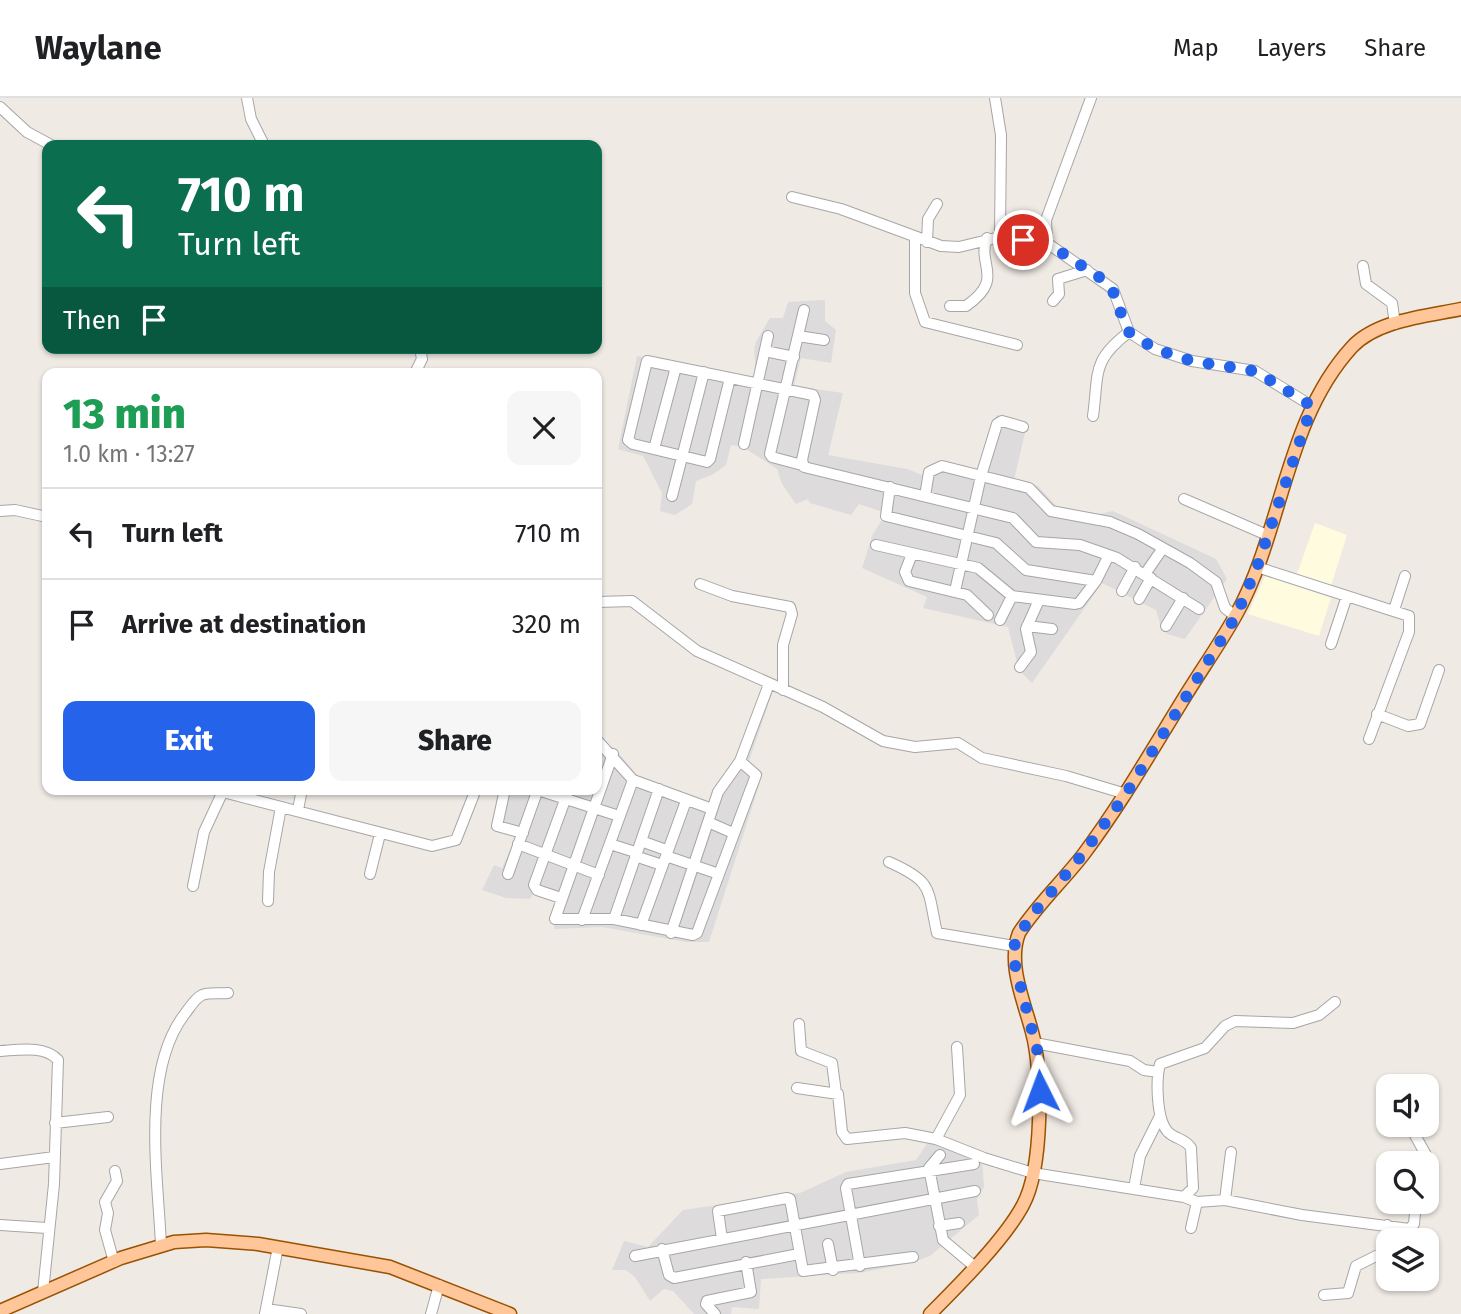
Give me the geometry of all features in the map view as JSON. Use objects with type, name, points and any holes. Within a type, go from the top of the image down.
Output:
[{"type":"main road","points":[[930,1314],[975,1267],[1024,1204],[1033,1173],[1040,1091],[1035,1043],[1015,965],[1014,946],[1028,920],[1082,855],[1126,794],[1236,616],[1257,567],[1312,406],[1355,344],[1395,324],[1461,309]]},
{"type":"main road","points":[[0,1311],[161,1245],[221,1240],[390,1268],[439,1285],[502,1313]]},
{"type":"street","points":[[247,98],[251,119],[262,140]]},
{"type":"street","points":[[995,98],[1001,135],[1000,237]]},
{"type":"street","points":[[1047,243],[1046,220],[1091,98]]},
{"type":"street","points":[[0,107],[27,132],[42,140]]},
{"type":"street","points":[[792,197],[841,209],[927,242],[959,247],[987,238],[1000,237],[1047,243],[1113,289],[1129,332],[1155,349],[1192,361],[1255,371],[1312,406]]},
{"type":"street","points":[[927,242],[928,219],[937,204]]},
{"type":"street","points":[[950,306],[966,306],[985,285],[990,272],[983,250],[987,238]]},
{"type":"street","points":[[915,239],[915,293],[925,322],[1017,345]]},
{"type":"street","points":[[1363,266],[1366,284],[1392,303],[1395,324]]},
{"type":"street","points":[[1053,301],[1059,294],[1058,279],[1087,270]]},
{"type":"street","points":[[804,310],[770,454],[772,457],[1013,517],[1040,544],[1080,545],[1109,555],[1135,567],[1199,609]]},
{"type":"street","points":[[1093,416],[1095,383],[1102,356],[1129,332]]},
{"type":"street","points":[[744,444],[768,336]]},
{"type":"street","points":[[798,336],[824,340]]},
{"type":"street","points":[[765,351],[794,357]]},
{"type":"street","points":[[730,378],[710,459],[702,461],[628,440],[646,363],[649,361],[813,395],[816,400],[802,465]]},
{"type":"street","points":[[654,449],[676,367]]},
{"type":"street","points":[[672,496],[704,372]]},
{"type":"street","points":[[955,591],[981,476],[997,424],[1002,421],[1023,427]]},
{"type":"street","points":[[925,496],[929,472],[942,466],[1029,488],[1051,511],[1110,522],[1163,548],[1219,585],[1225,608],[1236,616]]},
{"type":"street","points":[[890,487],[886,516],[1002,546],[1026,570],[1096,581]]},
{"type":"street","points":[[1184,499],[1267,535]]},
{"type":"street","points":[[0,511],[15,510],[42,516]]},
{"type":"street","points":[[876,545],[982,570],[1012,596],[1079,603],[1096,581],[1109,555]]},
{"type":"street","points":[[1139,599],[1163,548]]},
{"type":"street","points":[[912,554],[905,572],[909,582],[971,597],[988,615]]},
{"type":"street","points":[[1122,591],[1135,567]]},
{"type":"street","points":[[1257,567],[1407,613],[1410,625],[1369,739]]},
{"type":"street","points":[[1394,610],[1405,576]]},
{"type":"street","points":[[700,583],[732,596],[790,607],[792,614],[783,645],[782,690]]},
{"type":"street","points":[[1000,620],[1012,596]]},
{"type":"street","points":[[1331,644],[1347,596]]},
{"type":"street","points":[[1167,626],[1183,598]]},
{"type":"street","points":[[1032,649],[1027,626],[1039,600]]},
{"type":"street","points":[[602,602],[632,601],[697,651],[767,688],[782,690],[823,707],[883,741],[915,747],[958,743],[982,758],[1066,776],[1126,794]]},
{"type":"street","points":[[1020,667],[1049,629],[1027,626]]},
{"type":"street","points":[[1377,714],[1415,727],[1420,724],[1439,670]]},
{"type":"street","points":[[671,933],[718,792],[740,759],[767,688]]},
{"type":"street","points":[[602,745],[633,779],[712,809]]},
{"type":"street","points":[[602,781],[612,754]]},
{"type":"street","points":[[597,795],[555,919],[614,919],[671,933],[696,934],[756,775],[740,759]]},
{"type":"street","points":[[582,920],[633,779]]},
{"type":"street","points":[[614,919],[659,789]]},
{"type":"street","points":[[193,886],[204,832],[222,795]]},
{"type":"street","points":[[238,795],[421,846],[453,843],[473,795]]},
{"type":"street","points":[[298,810],[301,795]]},
{"type":"street","points":[[504,795],[497,826],[523,833]]},
{"type":"street","points":[[508,874],[536,795]]},
{"type":"street","points":[[561,898],[534,887],[567,795]]},
{"type":"street","points":[[569,795],[619,817]]},
{"type":"street","points":[[641,925],[686,801]]},
{"type":"street","points":[[268,901],[269,872],[281,807]]},
{"type":"street","points":[[708,822],[733,833]]},
{"type":"street","points":[[370,874],[380,834]]},
{"type":"street","points":[[641,841],[665,857]]},
{"type":"street","points":[[519,844],[599,875]]},
{"type":"street","points":[[610,844],[635,854],[665,857],[719,874]]},
{"type":"street","points":[[889,862],[914,873],[926,883],[937,933],[1014,946]]},
{"type":"street","points":[[161,1245],[157,1086],[163,1056],[180,1020],[197,998],[207,994],[228,993]]},
{"type":"street","points":[[1184,1197],[1193,1188],[1191,1148],[1169,1133],[1160,1116],[1158,1072],[1164,1061],[1205,1048],[1229,1023],[1250,1019],[1293,1023],[1319,1014],[1335,1002]]},
{"type":"street","points":[[799,1024],[801,1051],[832,1063],[836,1093],[840,1098],[842,1132],[846,1139],[900,1132],[936,1139],[1033,1173],[1134,1188],[1197,1202],[1225,1200],[1302,1215],[1412,1228],[1414,1214]]},
{"type":"street","points":[[1035,1043],[1130,1061],[1144,1070],[1158,1072]]},
{"type":"street","points":[[936,1139],[960,1095],[957,1047]]},
{"type":"street","points":[[0,1051],[32,1049],[57,1058],[54,1157],[43,1292]]},
{"type":"street","points":[[797,1088],[836,1093]]},
{"type":"street","points":[[1134,1188],[1140,1155],[1160,1116]]},
{"type":"street","points":[[55,1123],[108,1117]]},
{"type":"street","points":[[1225,1200],[1231,1152]]},
{"type":"street","points":[[940,1155],[929,1168],[939,1226],[946,1245],[975,1267]]},
{"type":"street","points":[[0,1164],[54,1157]]},
{"type":"street","points":[[860,1266],[846,1188],[848,1184],[929,1168],[975,1164]]},
{"type":"street","points":[[114,1262],[105,1230],[108,1208],[105,1202],[117,1181],[115,1171]]},
{"type":"street","points":[[635,1256],[975,1191]]},
{"type":"street","points":[[722,1239],[718,1211],[787,1198],[804,1272],[913,1257]]},
{"type":"street","points":[[1191,1228],[1197,1202]]},
{"type":"street","points":[[939,1226],[959,1223]]},
{"type":"street","points":[[0,1225],[47,1228]]},
{"type":"street","points":[[1324,1295],[1348,1293],[1356,1266],[1382,1253],[1387,1225]]},
{"type":"street","points":[[828,1244],[833,1270]]},
{"type":"street","points":[[278,1248],[265,1312],[301,1314]]},
{"type":"street","points":[[662,1249],[669,1275],[674,1278],[747,1262],[799,1255]]},
{"type":"street","points":[[715,1314],[706,1304],[707,1301],[751,1292],[747,1262]]},
{"type":"street","points":[[431,1314],[439,1285]]},
{"type":"shaded area","points":[[825,300],[825,321],[836,330],[831,363],[801,358],[794,386],[843,393],[828,455],[907,469],[930,478],[936,462],[982,472],[996,415],[1027,424],[1014,480],[1038,486],[1059,509],[1095,515],[1113,511],[1216,559],[1227,579],[1185,639],[1167,634],[1161,627],[1156,610],[1102,583],[1032,683],[1019,670],[1008,627],[923,608],[927,597],[862,568],[872,536],[886,513],[859,504],[851,515],[810,503],[808,499],[796,504],[782,484],[777,469],[743,447],[731,445],[726,465],[712,475],[696,481],[692,504],[675,515],[660,511],[662,493],[643,456],[618,449],[637,356],[757,378],[754,352],[756,342],[770,318],[783,318],[788,302]]},
{"type":"shaded area","points":[[1315,523],[1347,535],[1330,589],[1296,577]]},
{"type":"shaded area","points":[[1265,576],[1331,598],[1319,636],[1248,614]]},
{"type":"shaded area","points":[[764,688],[773,691],[749,761],[763,773],[709,942],[686,942],[602,927],[554,929],[558,903],[533,894],[530,899],[506,898],[482,890],[494,865],[502,868],[516,837],[490,829],[502,795],[602,795],[602,740],[616,750],[637,775],[694,802],[708,802],[737,760]]},
{"type":"shaded area","points":[[929,1141],[982,1160],[984,1187],[977,1199],[979,1215],[930,1256],[911,1263],[859,1273],[761,1279],[759,1309],[732,1307],[731,1314],[694,1314],[673,1291],[664,1289],[650,1301],[635,1277],[626,1270],[612,1270],[624,1241],[648,1247],[683,1210],[800,1193],[846,1172],[916,1160]]},
{"type":"route","points":[[1023,240],[1047,243],[1105,281],[1118,299],[1122,319],[1129,332],[1155,349],[1192,361],[1239,366],[1255,371],[1312,406],[1257,567],[1236,616],[1126,794],[1082,855],[1019,933],[1014,946],[1015,965],[1038,1053],[1040,1091]]}]
